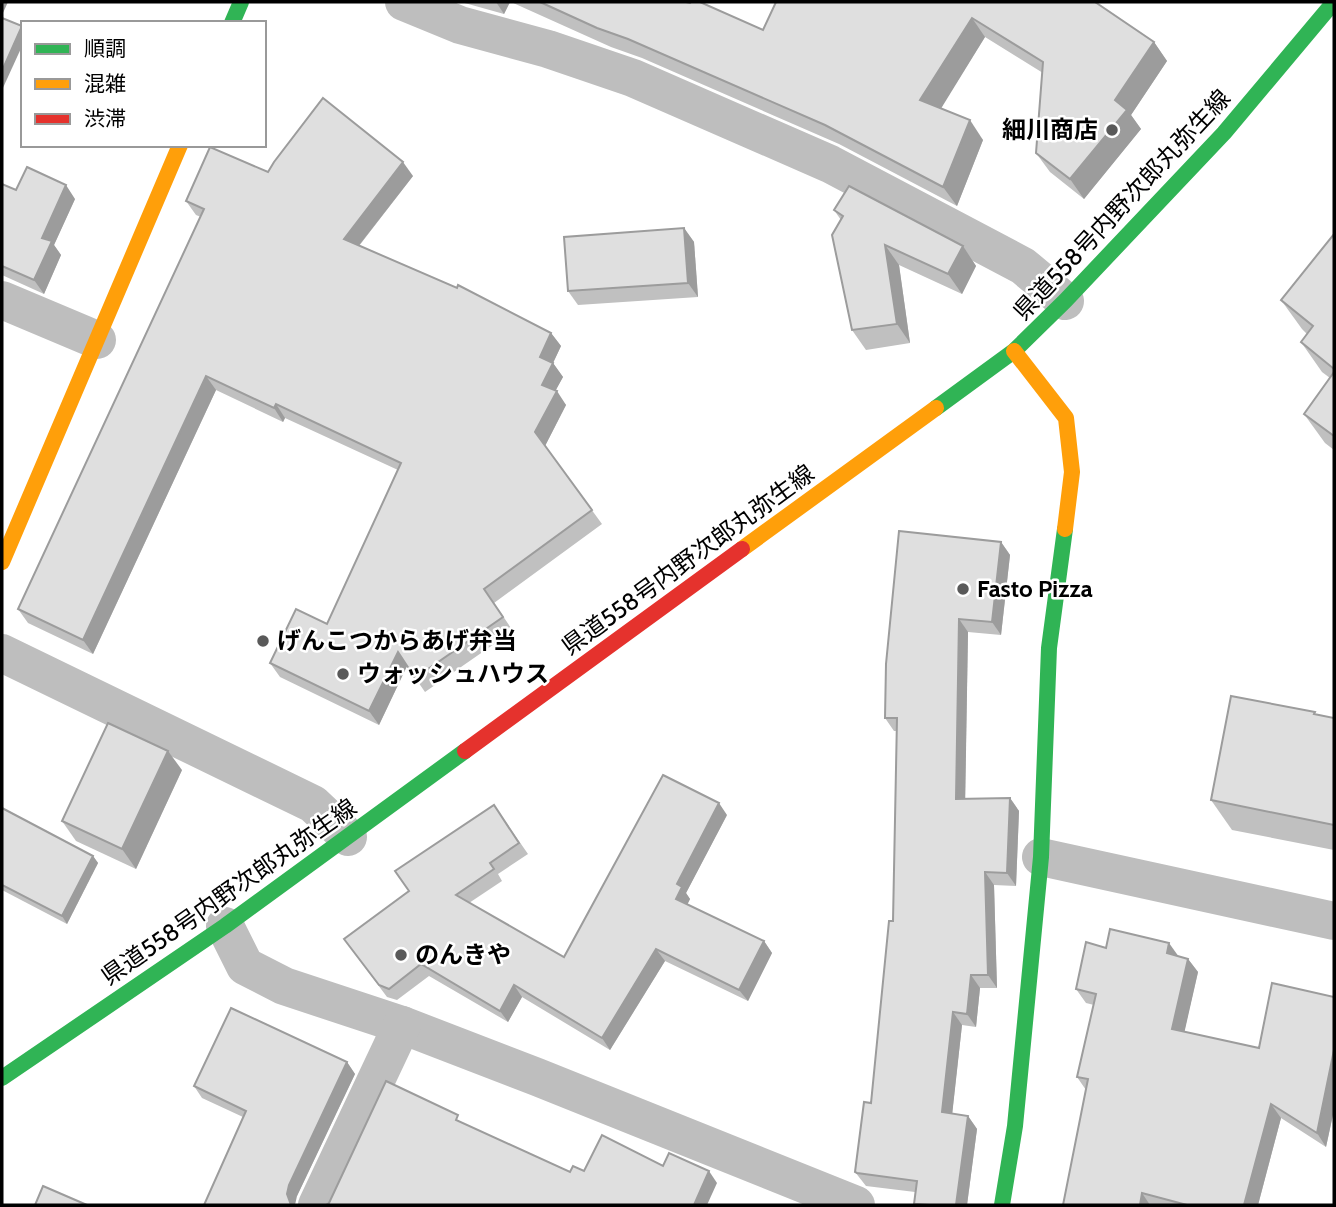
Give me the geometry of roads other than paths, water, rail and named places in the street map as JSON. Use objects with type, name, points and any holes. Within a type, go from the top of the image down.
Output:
[{"type":"main road","points":[[233,21],[241,2]]},
{"type":"main road","name":"県道558号内野次郎丸弥生線","points":[[2,1078],[225,926],[1014,351],[1224,133],[1334,2]]},
{"type":"main road","points":[[2,562],[179,147]]},
{"type":"main road","points":[[1003,1205],[1015,1126],[1041,857],[1049,648],[1072,472],[1066,418],[1014,351]]},
{"type":"street","points":[[404,2],[460,25],[548,49],[634,78],[830,164],[1023,266],[1065,301]]},
{"type":"street","points":[[2,300],[97,341]]},
{"type":"street","points":[[2,653],[313,804],[348,837]]},
{"type":"street","points":[[1041,857],[1334,921]]},
{"type":"street","points":[[225,926],[245,966],[284,986],[402,1025],[856,1205]]},
{"type":"street","points":[[317,1205],[402,1025]]},
{"type":"place","name":"細川商店","points":[[1112,130]]},
{"type":"place","name":"Fasto Pizza","points":[[963,589]]},
{"type":"place","name":"げんこつからあげ弁当","points":[[263,641]]},
{"type":"place","name":"ウォッシュハウス","points":[[343,674]]},
{"type":"place","name":"のんきや","points":[[401,955]]}]
